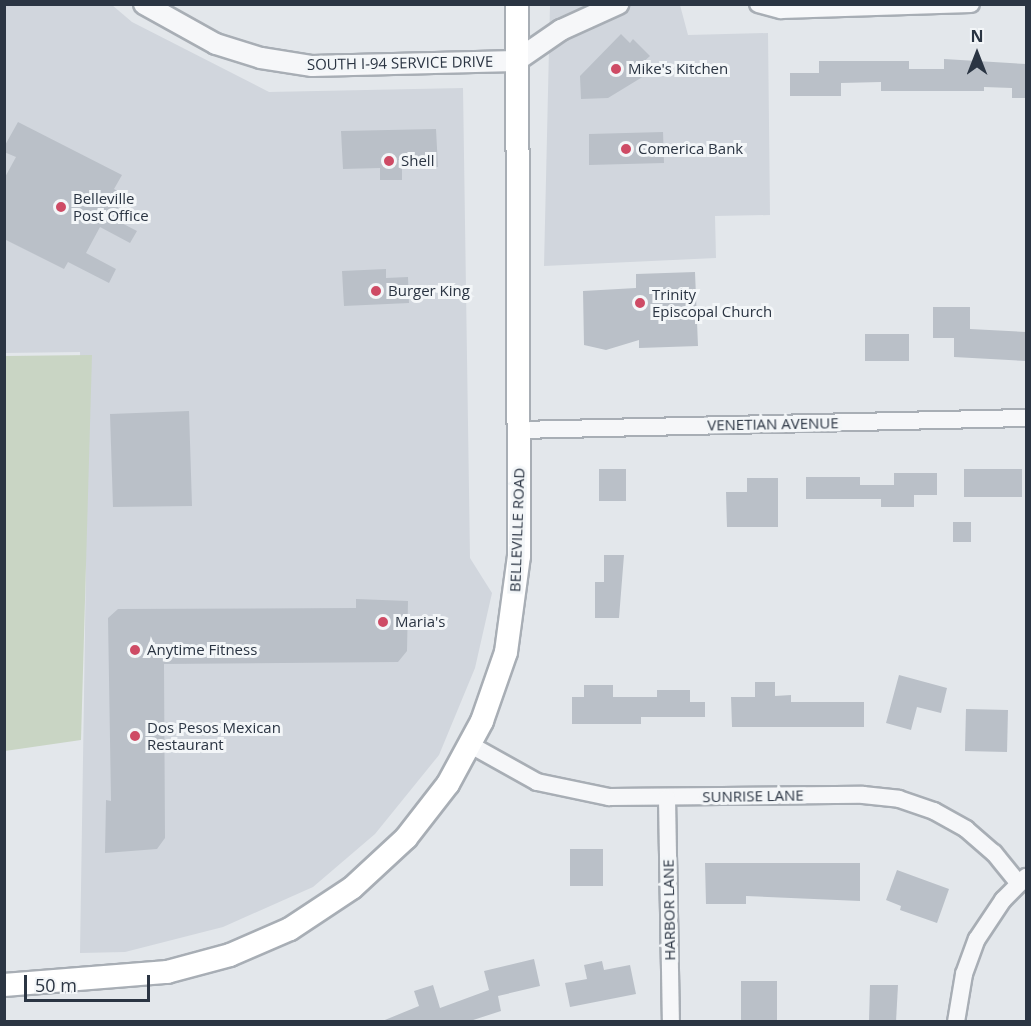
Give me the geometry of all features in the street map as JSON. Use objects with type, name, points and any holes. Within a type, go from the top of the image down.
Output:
[{"type":"main road","name":"BELLEVILLE ROAD","points":[[4,985],[167,972],[230,955],[290,929],[352,888],[406,838],[448,784],[469,744],[495,687],[513,616],[519,556],[517,4]]},
{"type":"street","name":"SOUTH I-94 SERVICE DRIVE","points":[[144,4],[216,44],[279,62],[322,66],[516,61]]},
{"type":"street","points":[[516,61],[561,30],[618,4]]},
{"type":"street","points":[[758,4],[781,10],[971,4]]},
{"type":"street","name":"VENETIAN AVENUE","points":[[519,430],[1026,418]]},
{"type":"street","name":"SUNRISE LANE","points":[[469,744],[518,773],[561,788],[609,797],[863,795],[899,799],[934,811],[966,829],[1022,880]]},
{"type":"street","name":"HARBOR LANE","points":[[667,798],[671,1022]]},
{"type":"street","points":[[956,1022],[964,974],[973,948],[990,917],[1022,880]]},
{"type":"shaded area","points":[[4,5],[112,5],[132,22],[269,92],[463,88],[470,558],[492,593],[475,668],[439,755],[375,834],[313,887],[223,927],[125,952],[80,953],[86,565],[80,352],[5,353]]},
{"type":"shaded area","points":[[550,5],[680,5],[688,35],[768,33],[770,215],[715,216],[716,258],[544,266]]},
{"type":"green space","points":[[92,355],[81,740],[5,751],[5,356]]},
{"type":"building","name":"Mike's Kitchen","points":[[621,34],[630,43],[633,39],[650,56],[640,65],[649,73],[608,98],[581,99],[580,76]]},
{"type":"building","points":[[944,59],[1026,64],[1026,98],[1012,98],[1012,88],[984,87],[984,91],[881,91],[881,82],[841,83],[841,96],[790,96],[790,73],[819,73],[819,61],[909,61],[909,69],[944,69]]},
{"type":"building","name":"Belleville Post Office","points":[[18,122],[122,175],[114,189],[125,195],[112,218],[137,231],[130,243],[100,227],[86,253],[116,269],[109,283],[68,262],[64,269],[4,239],[4,179],[16,157],[4,152],[4,147]]},
{"type":"building","points":[[436,129],[438,167],[402,168],[402,180],[380,180],[380,168],[343,169],[341,131]]},
{"type":"building","name":"Comerica Bank","points":[[663,132],[664,163],[589,165],[589,134]]},
{"type":"building","name":"Burger King","points":[[386,269],[386,278],[408,277],[409,303],[344,306],[342,271]]},
{"type":"building","name":"Trinity Episcopal Church","points":[[695,272],[698,346],[639,348],[639,340],[606,350],[584,345],[583,291],[636,288],[636,274]]},
{"type":"building","points":[[933,307],[970,307],[970,329],[1026,332],[1026,361],[954,357],[954,338],[933,338]]},
{"type":"building","points":[[865,334],[909,334],[909,361],[865,361]]},
{"type":"building","points":[[189,411],[192,506],[113,507],[110,414]]},
{"type":"building","points":[[599,469],[626,469],[626,501],[599,501]]},
{"type":"building","points":[[964,469],[1022,469],[1022,497],[964,497]]},
{"type":"building","points":[[894,473],[937,473],[937,495],[914,495],[914,507],[881,507],[881,499],[806,499],[806,477],[860,477],[860,485],[894,485]]},
{"type":"building","points":[[747,478],[778,478],[778,527],[727,527],[726,492],[747,492]]},
{"type":"building","points":[[953,522],[971,522],[971,542],[953,542]]},
{"type":"building","points":[[604,555],[624,555],[619,618],[595,618],[595,582],[604,582]]},
{"type":"building","points":[[356,599],[408,601],[407,651],[398,662],[164,664],[165,838],[157,849],[105,853],[106,800],[111,801],[108,618],[118,609],[356,608]]},
{"type":"building","points":[[899,675],[947,688],[941,713],[917,707],[911,730],[886,723]]},
{"type":"building","points":[[755,682],[775,682],[775,696],[791,695],[791,702],[864,702],[864,727],[732,727],[731,697],[755,697]]},
{"type":"building","points":[[584,685],[613,685],[613,697],[657,697],[657,690],[690,690],[690,702],[705,702],[705,717],[641,717],[641,724],[572,724],[572,697],[584,697]]},
{"type":"building","points":[[966,709],[1008,710],[1007,752],[965,751]]},
{"type":"building","points":[[570,849],[603,849],[603,886],[570,886]]},
{"type":"building","points":[[705,863],[860,863],[860,901],[746,896],[746,904],[706,904]]},
{"type":"building","points":[[897,870],[949,889],[937,923],[900,910],[901,906],[886,900]]},
{"type":"building","points":[[534,959],[540,986],[498,996],[501,1011],[467,1022],[380,1022],[419,1006],[414,991],[433,985],[440,1008],[489,990],[484,971]]},
{"type":"building","points":[[602,961],[604,970],[630,965],[636,994],[570,1007],[565,983],[587,979],[584,965]]},
{"type":"building","points":[[741,981],[777,981],[777,1022],[741,1022]]},
{"type":"building","points":[[870,985],[898,985],[896,1022],[869,1022]]},
{"type":"place","name":"Mike's Kitchen","points":[[616,69]]},
{"type":"place","name":"Comerica Bank","points":[[626,149]]},
{"type":"place","name":"Shell","points":[[389,161]]},
{"type":"place","name":"Belleville Post Office","points":[[61,207]]},
{"type":"place","name":"Burger King","points":[[376,291]]},
{"type":"place","name":"Trinity Episcopal Church","points":[[640,303]]},
{"type":"place","name":"Maria's","points":[[383,622]]},
{"type":"place","name":"Anytime Fitness","points":[[135,650]]},
{"type":"place","name":"Dos Pesos Mexican Restaurant","points":[[135,736]]}]
